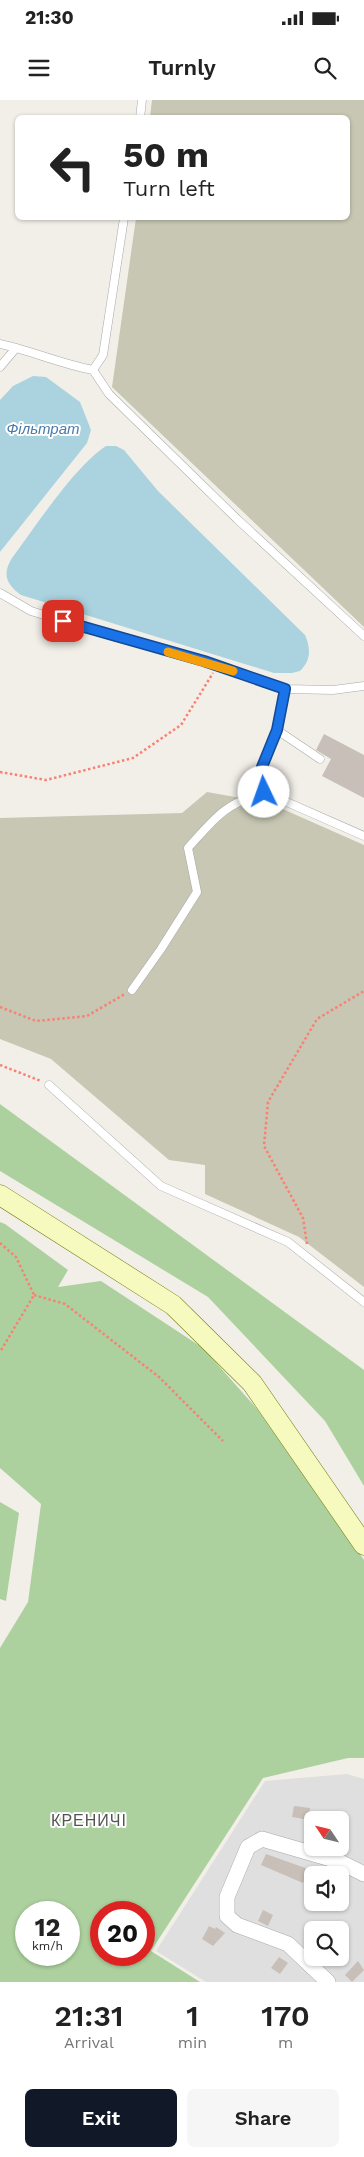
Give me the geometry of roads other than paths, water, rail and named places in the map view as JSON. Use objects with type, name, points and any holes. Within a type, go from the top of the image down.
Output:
[{"type":"main road","points":[[0,1195],[173,1305],[252,1383],[364,1545]]},
{"type":"street","points":[[328,1982],[288,1944],[237,1925],[227,1916],[227,1897],[248,1847],[262,1839],[338,1861],[364,1874]]},
{"type":"lane","points":[[140,115],[142,100]]},
{"type":"lane","points":[[93,370],[103,355],[124,220]]},
{"type":"lane","points":[[0,344],[72,366],[93,370],[116,401],[237,519],[364,636]]},
{"type":"lane","points":[[0,367],[16,348]]},
{"type":"lane","points":[[0,593],[31,611],[218,666],[285,689],[333,690],[364,686]]},
{"type":"lane","points":[[264,792],[262,767],[277,730],[285,689]]},
{"type":"lane","points":[[277,730],[320,759]]},
{"type":"lane","points":[[132,990],[161,949],[197,892],[188,848],[222,810],[242,798],[264,792],[364,836]]},
{"type":"lane","points":[[49,1085],[161,1186],[288,1242],[364,1302]]},
{"type":"water","name":"Фільтрат","points":[[33,376],[46,377],[80,402],[91,430],[87,443],[0,552],[0,400],[13,386]]},
{"type":"water","points":[[106,446],[116,446],[124,450],[158,491],[305,635],[309,654],[304,667],[300,671],[274,673],[21,595],[12,587],[6,574],[12,558],[69,482],[81,468]]},
{"type":"district","name":"КРЕНИЧІ","points":[[89,1820]]}]
